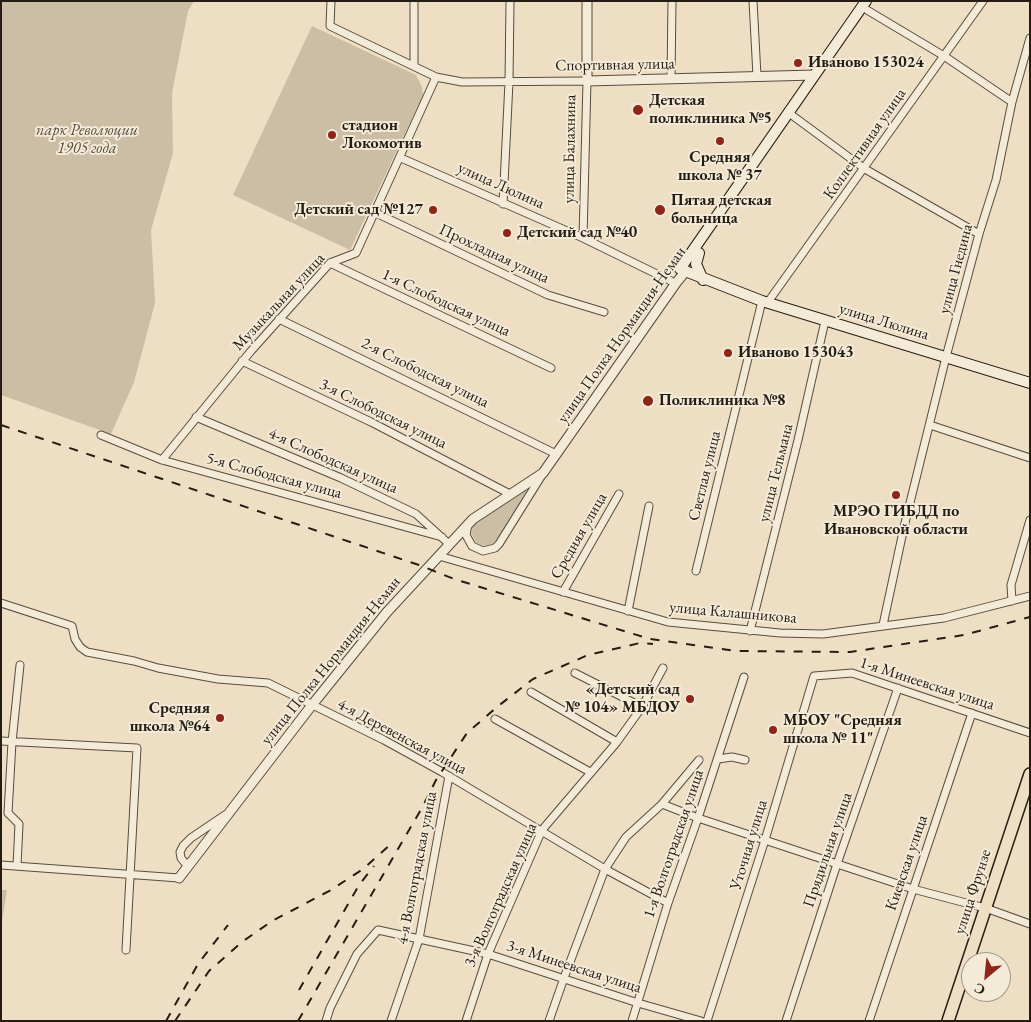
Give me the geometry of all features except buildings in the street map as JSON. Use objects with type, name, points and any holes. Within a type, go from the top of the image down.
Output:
[{"type":"highway","name":"улица Фрунзе","points":[[977,952],[1030,774]]},
{"type":"highway","name":"улица Фрунзе","points":[[948,1021],[1030,795]]},
{"type":"highway","points":[[954,1021],[961,1001]]},
{"type":"main road","name":"улица Полка Нормандия-Неман","points":[[679,274],[817,77],[865,4]]},
{"type":"main road","name":"улица Полка Нормандия-Неман","points":[[679,274],[699,253],[793,116],[817,77]]},
{"type":"main road","points":[[699,253],[696,264],[703,280]]},
{"type":"main road","name":"улица Люлина","points":[[679,274],[1030,384]]},
{"type":"main road","name":"улица Люлина","points":[[679,274],[723,289],[729,289]]},
{"type":"street","name":"Спортивная улица","points":[[331,1],[330,26],[436,77],[462,82],[587,81],[757,76],[817,77]]},
{"type":"street","points":[[414,1],[414,66]]},
{"type":"street","points":[[503,204],[509,82],[510,1]]},
{"type":"street","name":"улица Балахнина","points":[[583,238],[587,1]]},
{"type":"street","points":[[671,79],[672,1]]},
{"type":"street","points":[[753,1],[757,76]]},
{"type":"street","name":"Коллективная улица","points":[[765,302],[864,169],[984,1]]},
{"type":"street","points":[[865,4],[1012,102]]},
{"type":"street","name":"улица Гнедина","points":[[883,625],[904,526],[946,357],[979,234],[996,180],[1012,102],[1030,38]]},
{"type":"street","name":"Музыкальная улица","points":[[162,460],[242,361],[330,263],[356,253],[401,158],[436,77]]},
{"type":"street","points":[[793,116],[864,169],[979,234]]},
{"type":"street","name":"улица Люлина","points":[[401,158],[583,238],[679,274]]},
{"type":"street","name":"Прохладная улица","points":[[376,213],[548,295],[604,312]]},
{"type":"street","name":"1-я Слободская улица","points":[[330,263],[551,368]]},
{"type":"street","name":"улица Полка Нормандия-Неман","points":[[527,484],[554,453],[679,274]]},
{"type":"street","name":"Светлая улица","points":[[696,571],[765,302]]},
{"type":"street","name":"2-я Слободская улица","points":[[280,319],[554,453]]},
{"type":"street","name":"улица Тельмана","points":[[750,631],[798,440],[825,321]]},
{"type":"street","name":"3-я Слободская улица","points":[[242,361],[371,422],[510,494]]},
{"type":"street","name":"4-я Слободская улица","points":[[196,417],[340,478],[416,514],[450,544]]},
{"type":"street","points":[[930,425],[1030,458]]},
{"type":"street","name":"5-я Слободская улица","points":[[101,435],[162,460],[442,537]]},
{"type":"street","name":"улица Полка Нормандия-Неман","points":[[179,878],[312,705],[387,612],[468,524],[510,494],[544,473],[554,453]]},
{"type":"street","points":[[468,524],[466,536],[472,546],[483,551],[495,548],[544,473]]},
{"type":"street","name":"Средняя улица","points":[[563,592],[619,494]]},
{"type":"street","points":[[628,612],[650,506]]},
{"type":"street","points":[[1012,602],[1011,585],[1030,520]]},
{"type":"street","name":"улица Калашникова","points":[[439,556],[668,622],[750,631],[823,634],[944,618],[1030,596]]},
{"type":"street","name":"4-я Деревенская улица","points":[[1,603],[72,626],[75,639],[80,647],[87,652],[218,679],[268,683],[384,740],[542,830],[605,869],[668,903]]},
{"type":"street","points":[[17,866],[19,824],[8,813],[12,742],[20,665]]},
{"type":"street","name":"3-я Волгоградская улица","points":[[466,1021],[488,954],[542,830],[617,742],[642,708],[662,668]]},
{"type":"street","points":[[575,673],[642,708]]},
{"type":"street","name":"1-я Минеевская улица","points":[[814,676],[852,673],[1030,733]]},
{"type":"street","name":"Уточная улица","points":[[707,1021],[765,840],[814,676]]},
{"type":"street","name":"1-я Волгоградская улица","points":[[632,1021],[668,903],[744,677]]},
{"type":"street","name":"Прядильная улица","points":[[786,1021],[837,864],[898,688]]},
{"type":"street","points":[[531,692],[617,742]]},
{"type":"street","name":"Киевская улица","points":[[869,1021],[972,713]]},
{"type":"street","points":[[495,719],[590,772]]},
{"type":"street","points":[[1,741],[137,748],[126,950]]},
{"type":"street","points":[[718,758],[732,757],[744,760]]},
{"type":"street","points":[[549,1021],[605,869],[626,837],[662,804],[699,760]]},
{"type":"street","name":"4-я Волгоградская улица","points":[[391,1021],[419,939],[449,776]]},
{"type":"street","points":[[662,804],[698,818],[913,889],[988,909],[1030,924]]},
{"type":"street","points":[[191,863],[185,863],[181,858],[180,852],[183,846],[191,838],[232,811]]},
{"type":"street","points":[[1,865],[179,878]]},
{"type":"street","name":"3-я Минеевская улица","points":[[326,1021],[330,1008],[357,954],[378,930],[488,954],[638,1003],[701,1021]]},
{"type":"green space","name":"парк Революции 1905 года","points":[[1,1],[194,1],[188,11],[172,93],[173,153],[151,230],[155,303],[134,382],[111,434],[1,395]]},
{"type":"green space","name":"стадион Локомотив","points":[[312,26],[416,75],[422,87],[423,95],[350,250],[233,195]]},
{"type":"green space","points":[[523,490],[526,490],[526,492],[497,539],[491,545],[478,544],[471,533],[474,525]]},
{"type":"green space","points":[[1,890],[7,890],[1,928]]},
{"type":"railway","points":[[1,425],[419,565],[454,579],[650,639],[737,651],[850,652],[964,635],[1030,617]]},
{"type":"railway","points":[[298,1021],[423,806],[436,780],[467,733],[533,679],[588,655],[640,643],[653,644]]},
{"type":"railway","points":[[175,1021],[209,971],[242,942],[272,921],[331,890],[363,869],[392,843]]},
{"type":"railway","points":[[299,990],[359,885],[374,866]]},
{"type":"railway","points":[[166,1021],[198,964],[228,925]]},
{"type":"place","name":"Иваново 153024","points":[[798,63]]},
{"type":"place","name":"Детская поликлиника №5","points":[[638,110]]},
{"type":"place","name":"стадион Локомотив","points":[[332,135]]},
{"type":"place","name":"Средняя школа № 37","points":[[720,141]]},
{"type":"place","name":"Детский сад №127","points":[[433,210]]},
{"type":"place","name":"Пятая детская больница","points":[[660,210]]},
{"type":"place","name":"Детский сад №40","points":[[507,233]]},
{"type":"place","name":"Иваново 153043","points":[[728,353]]},
{"type":"place","name":"Поликлиника №8","points":[[648,401]]},
{"type":"place","name":"МРЭО ГИБДД по Ивановской области","points":[[896,495]]},
{"type":"place","name":"«Детский сад № 104» МБДОУ","points":[[690,699]]},
{"type":"place","name":"Средняя школа №64","points":[[220,718]]},
{"type":"place","name":"МБОУ \"Средняя школа № 11\"","points":[[773,730]]}]
